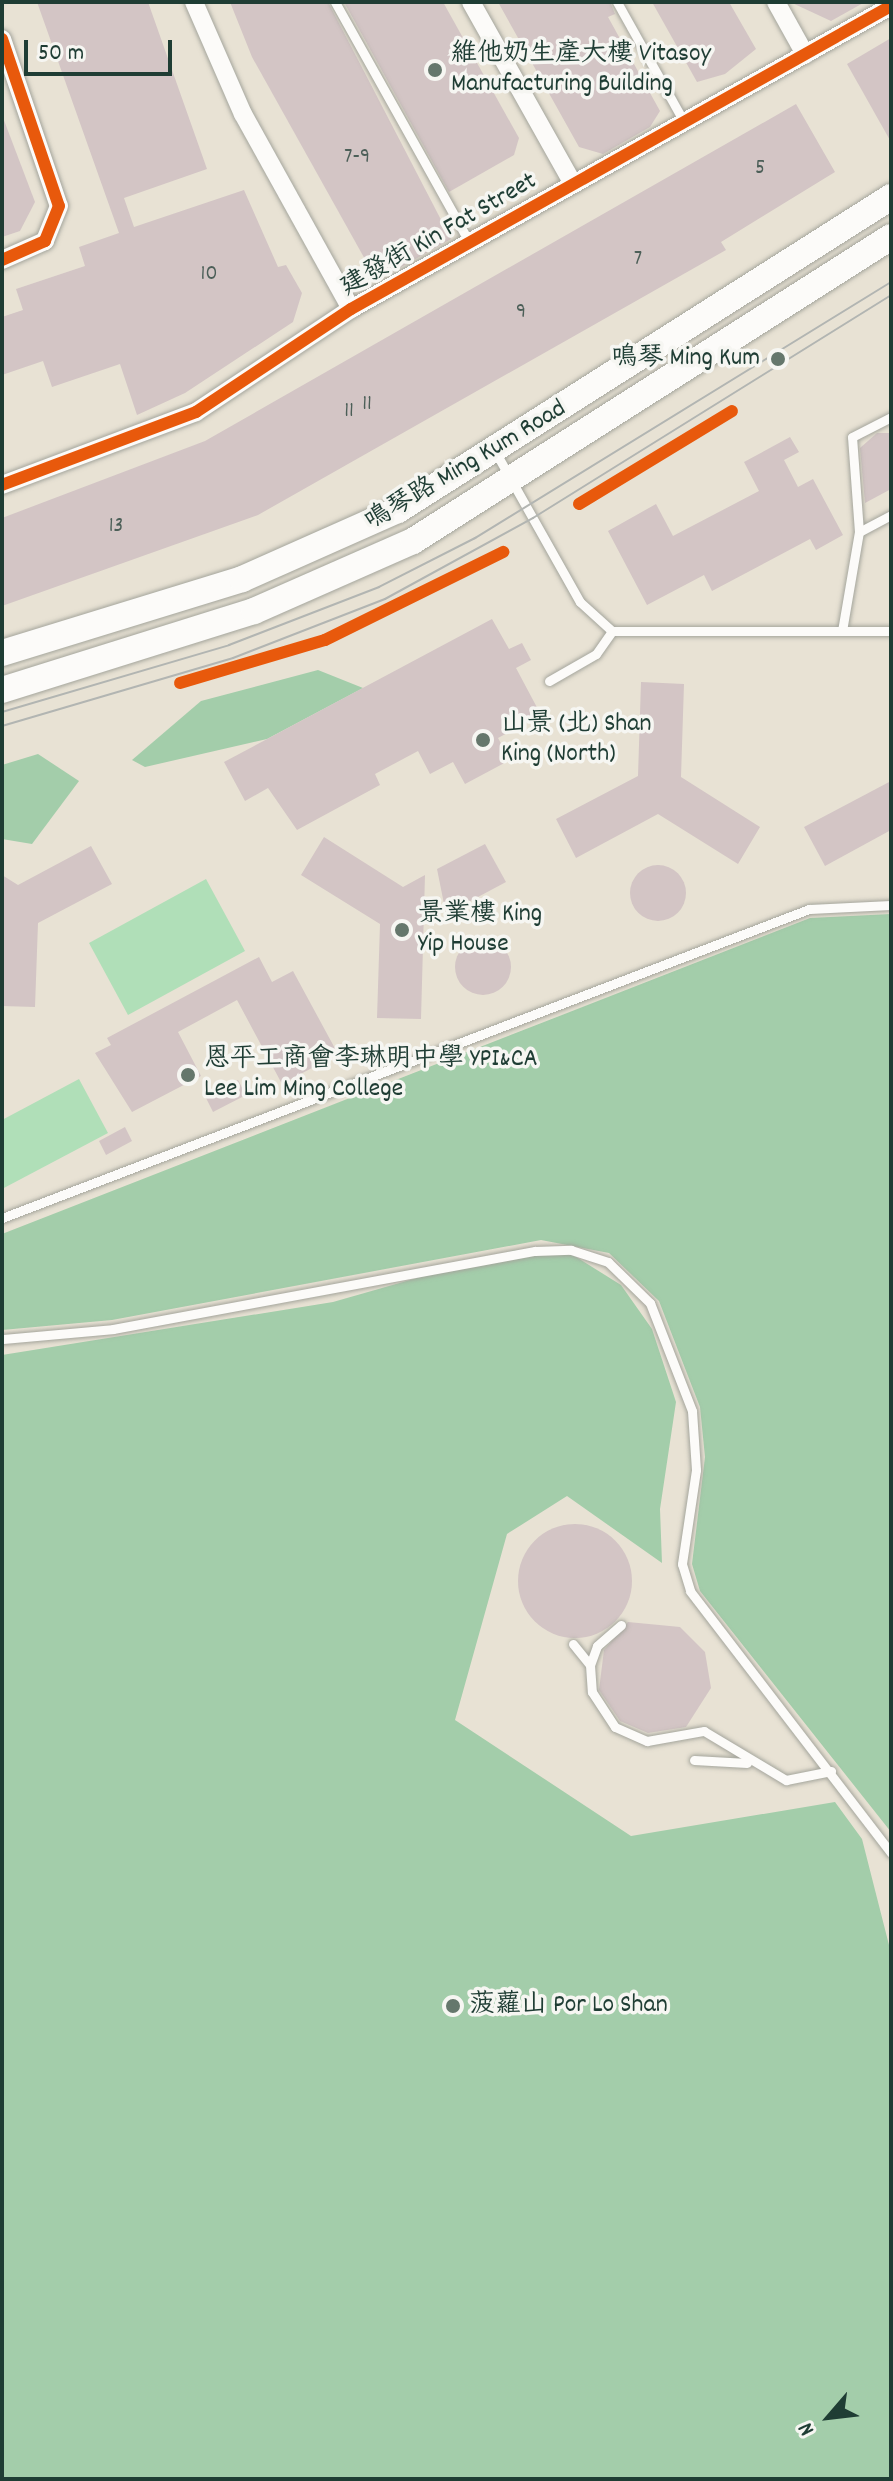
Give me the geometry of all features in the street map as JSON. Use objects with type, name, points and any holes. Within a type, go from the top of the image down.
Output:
[{"type":"main road","name":"鳴琴路 Ming Kum Road","points":[[2,653],[295,559],[496,453],[891,197]]},
{"type":"main road","name":"鳴琴路 Ming Kum Road","points":[[2,690],[308,590],[513,483],[891,237]]},
{"type":"street","points":[[194,2],[243,114],[351,309]]},
{"type":"street","points":[[471,2],[573,184]]},
{"type":"street","points":[[776,2],[805,54]]},
{"type":"street","name":"建發街 Kin Fat Street","points":[[2,485],[196,412],[351,309],[891,6]]},
{"type":"street","points":[[2,39],[9,84],[58,215],[45,241],[2,260]]},
{"type":"lane","points":[[335,2],[469,242]]},
{"type":"lane","points":[[617,2],[684,122]]},
{"type":"lane","points":[[842,631],[859,532],[852,437],[891,417]]},
{"type":"lane","points":[[496,453],[586,611],[612,631],[715,634],[891,631]]},
{"type":"lane","points":[[859,532],[891,515]]},
{"type":"lane","points":[[549,681],[596,654],[612,631]]},
{"type":"lane","points":[[2,1218],[809,909],[891,905]]},
{"type":"lane","points":[[2,1339],[113,1329],[535,1251],[600,1257],[650,1303],[692,1411],[696,1470],[682,1564],[690,1591],[891,1853]]},
{"type":"lane","points":[[621,1625],[597,1646],[590,1665],[592,1692],[615,1727],[647,1741],[704,1731],[754,1764],[802,1782],[831,1771]]},
{"type":"lane","points":[[573,1644],[590,1665]]},
{"type":"lane","points":[[694,1760],[754,1764]]},
{"type":"green space","points":[[318,670],[363,688],[267,739],[145,767],[132,760],[201,701]]},
{"type":"green space","points":[[38,754],[79,781],[32,844],[2,839],[2,765]]},
{"type":"green space","points":[[206,879],[245,951],[128,1015],[89,943]]},
{"type":"green space","points":[[891,914],[891,1832],[700,1591],[692,1564],[705,1457],[700,1407],[659,1301],[609,1253],[541,1240],[112,1320],[2,1330],[2,1234],[810,918]]},
{"type":"green space","points":[[79,1079],[108,1133],[2,1189],[2,1120]]},
{"type":"green space","points":[[515,1250],[573,1255],[621,1285],[652,1329],[676,1402],[660,1509],[662,1563],[567,1496],[507,1534],[455,1720],[631,1836],[835,1802],[862,1839],[889,1945],[891,2479],[2,2479],[2,1355],[333,1302]]},
{"type":"building","points":[[37,2],[148,2],[207,169],[124,198],[134,227],[244,190],[278,267],[286,265],[302,293],[293,322],[185,393],[137,415],[120,364],[52,387],[43,361],[2,375],[2,317],[23,310],[16,289],[85,266],[79,247],[119,233]]},
{"type":"building","points":[[230,2],[328,2],[451,239],[387,275],[371,270],[252,57]]},
{"type":"building","name":"維他奶生產大樓 Vitasoy Manufacturing Building","points":[[344,2],[443,2],[519,138],[514,155],[449,192]]},
{"type":"building","points":[[498,2],[610,2],[615,14],[608,17],[660,111],[650,127],[603,154],[579,147]]},
{"type":"building","points":[[652,2],[729,2],[756,49],[725,74],[697,82]]},
{"type":"building","points":[[790,2],[865,2],[831,21]]},
{"type":"building","points":[[891,38],[891,142],[847,64]]},
{"type":"building","points":[[796,104],[835,172],[721,242],[726,250],[258,515],[2,606],[2,518],[205,441]]},
{"type":"building","points":[[2,115],[35,202],[20,231],[2,237]]},
{"type":"building","points":[[877,433],[891,433],[891,489],[865,503],[860,448]]},
{"type":"building","points":[[790,437],[799,452],[784,460],[798,487],[813,479],[843,535],[816,550],[810,539],[712,591],[704,575],[647,605],[608,531],[656,504],[673,536],[759,491],[744,462]]},
{"type":"building","points":[[492,619],[509,649],[522,643],[531,660],[516,668],[541,715],[498,738],[510,760],[465,784],[453,762],[430,774],[418,751],[375,774],[380,785],[297,830],[268,788],[245,801],[224,762]]},
{"type":"building","points":[[641,682],[684,684],[681,777],[760,827],[738,864],[658,814],[576,858],[556,819],[638,776]]},
{"type":"building","points":[[891,781],[891,830],[825,866],[804,827]]},
{"type":"building","name":"景業樓 King Yip House","points":[[324,837],[403,887],[425,875],[421,1019],[377,1018],[380,924],[301,875]]},
{"type":"building","points":[[485,844],[506,882],[446,914],[437,869]]},
{"type":"building","points":[[91,846],[112,884],[38,923],[35,1007],[2,1006],[2,875],[18,885]]},
{"type":"building","points":[[658,865],[678,873],[686,893],[678,913],[658,921],[638,913],[630,893],[638,873]]},
{"type":"building","points":[[483,939],[503,947],[511,967],[503,987],[483,995],[463,987],[455,967],[463,947]]},
{"type":"building","points":[[259,957],[272,982],[293,971],[338,1054],[282,1084],[237,1000],[178,1032],[201,1076],[132,1112],[95,1053],[111,1045],[107,1038]]},
{"type":"building","points":[[238,1080],[246,1095],[213,1112],[206,1098]]},
{"type":"building","points":[[125,1127],[132,1141],[106,1155],[99,1141]]},
{"type":"building","points":[[575,1524],[597,1528],[615,1541],[628,1559],[632,1581],[628,1603],[615,1621],[597,1634],[575,1638],[553,1634],[535,1621],[522,1603],[518,1581],[522,1559],[535,1541],[553,1528]]},
{"type":"building","points":[[628,1622],[680,1627],[705,1652],[711,1688],[686,1727],[648,1733],[620,1721],[599,1690],[604,1650]]},
{"type":"tram line","points":[[2,712],[229,645],[379,587],[475,538],[891,282]]},
{"type":"tram line","points":[[2,726],[233,658],[385,599],[533,518],[891,295]]},
{"type":"cycle path","points":[[2,485],[196,412],[351,309],[891,6]]},
{"type":"cycle path","points":[[2,39],[59,206],[45,241],[2,260]]},
{"type":"cycle path","points":[[579,504],[732,411]]},
{"type":"cycle path","points":[[180,683],[325,640],[503,552]]},
{"type":"place","name":"維他奶生產大樓 Vitasoy Manufacturing Building","points":[[435,70]]},
{"type":"place","name":"鳴琴 Ming Kum","points":[[778,359]]},
{"type":"place","name":"山景 (北) Shan King (North)","points":[[483,740]]},
{"type":"place","name":"景業樓 King Yip House","points":[[402,930]]},
{"type":"place","name":"恩平工商會李琳明中學 YPI&CA Lee Lim Ming College","points":[[188,1075]]},
{"type":"place","name":"菠蘿山 Por Lo Shan","points":[[453,2006]]}]
